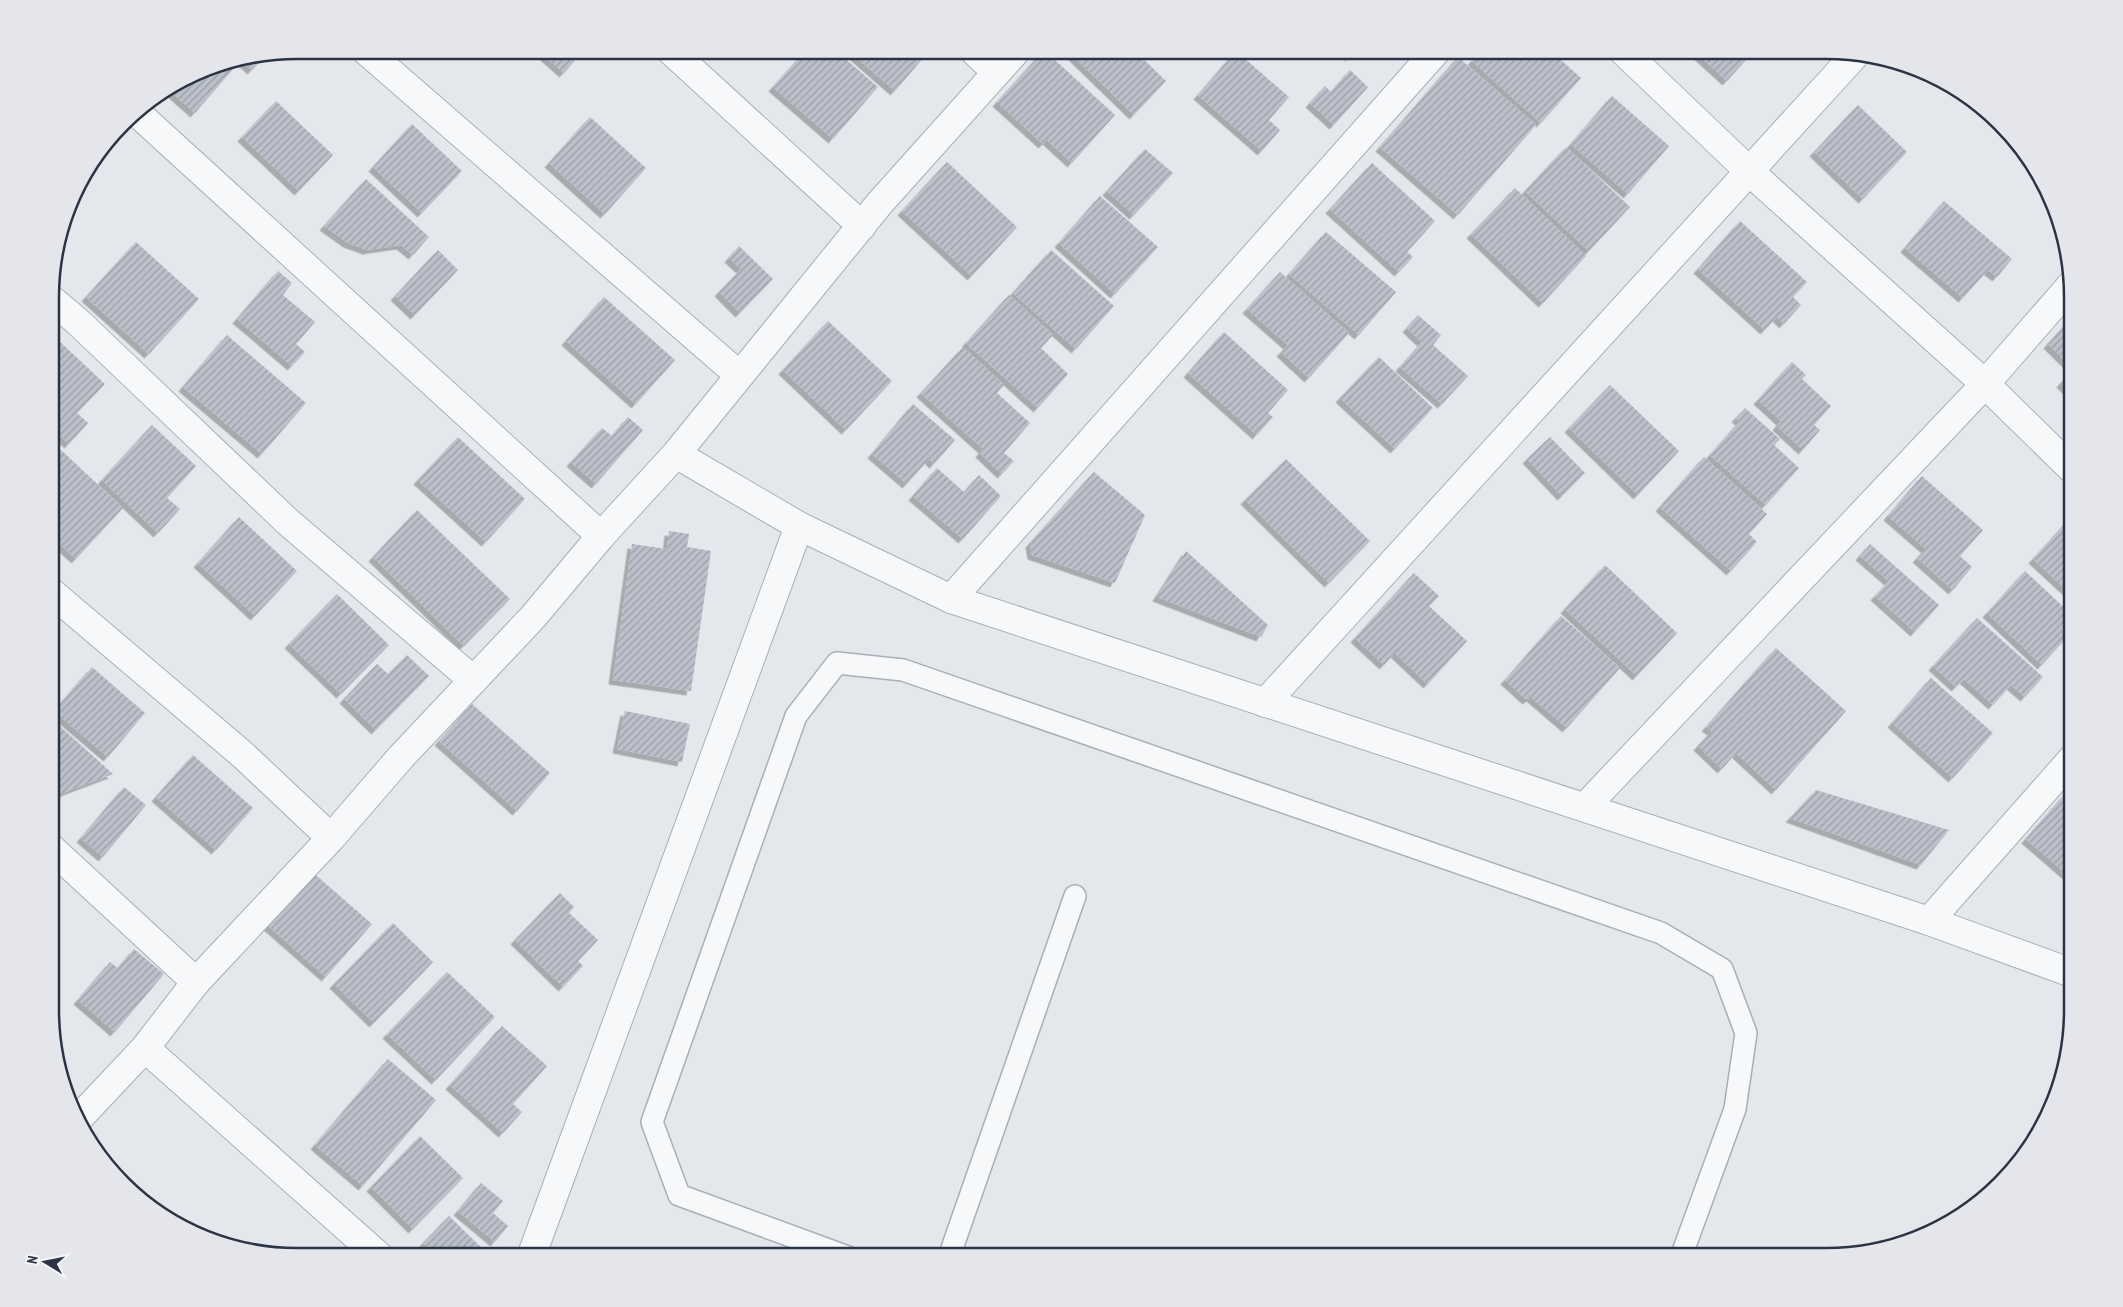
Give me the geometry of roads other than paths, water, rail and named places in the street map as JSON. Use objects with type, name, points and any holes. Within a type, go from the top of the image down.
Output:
[{"type":"street","points":[[375,59],[739,374]]},
{"type":"street","points":[[680,59],[862,226]]},
{"type":"street","points":[[982,59],[996,72]]},
{"type":"street","points":[[82,1114],[144,1048],[196,982],[331,838],[401,757],[533,617],[601,536],[676,454],[739,374],[862,226],[1008,59]]},
{"type":"street","points":[[951,599],[1429,59]]},
{"type":"street","points":[[1631,59],[1750,172],[1985,384],[2064,461]]},
{"type":"street","points":[[1265,703],[1850,60]]},
{"type":"street","points":[[141,117],[601,536]]},
{"type":"street","points":[[1585,807],[1985,384],[2064,293]]},
{"type":"street","points":[[59,306],[288,522],[473,680]]},
{"type":"street","points":[[676,454],[799,526],[951,599],[1929,921],[2064,970]]},
{"type":"street","points":[[534,1248],[799,526]]},
{"type":"street","points":[[59,600],[243,755],[331,838]]},
{"type":"street","points":[[1929,921],[2064,768]]},
{"type":"street","points":[[59,855],[196,982]]},
{"type":"street","points":[[144,1048],[370,1248]]},
{"type":"lane","points":[[823,1248],[679,1195],[652,1122],[796,716],[837,663],[903,670],[1661,933],[1722,969],[1746,1033],[1735,1109],[1684,1248]]},
{"type":"lane","points":[[952,1248],[1074,896]]}]
